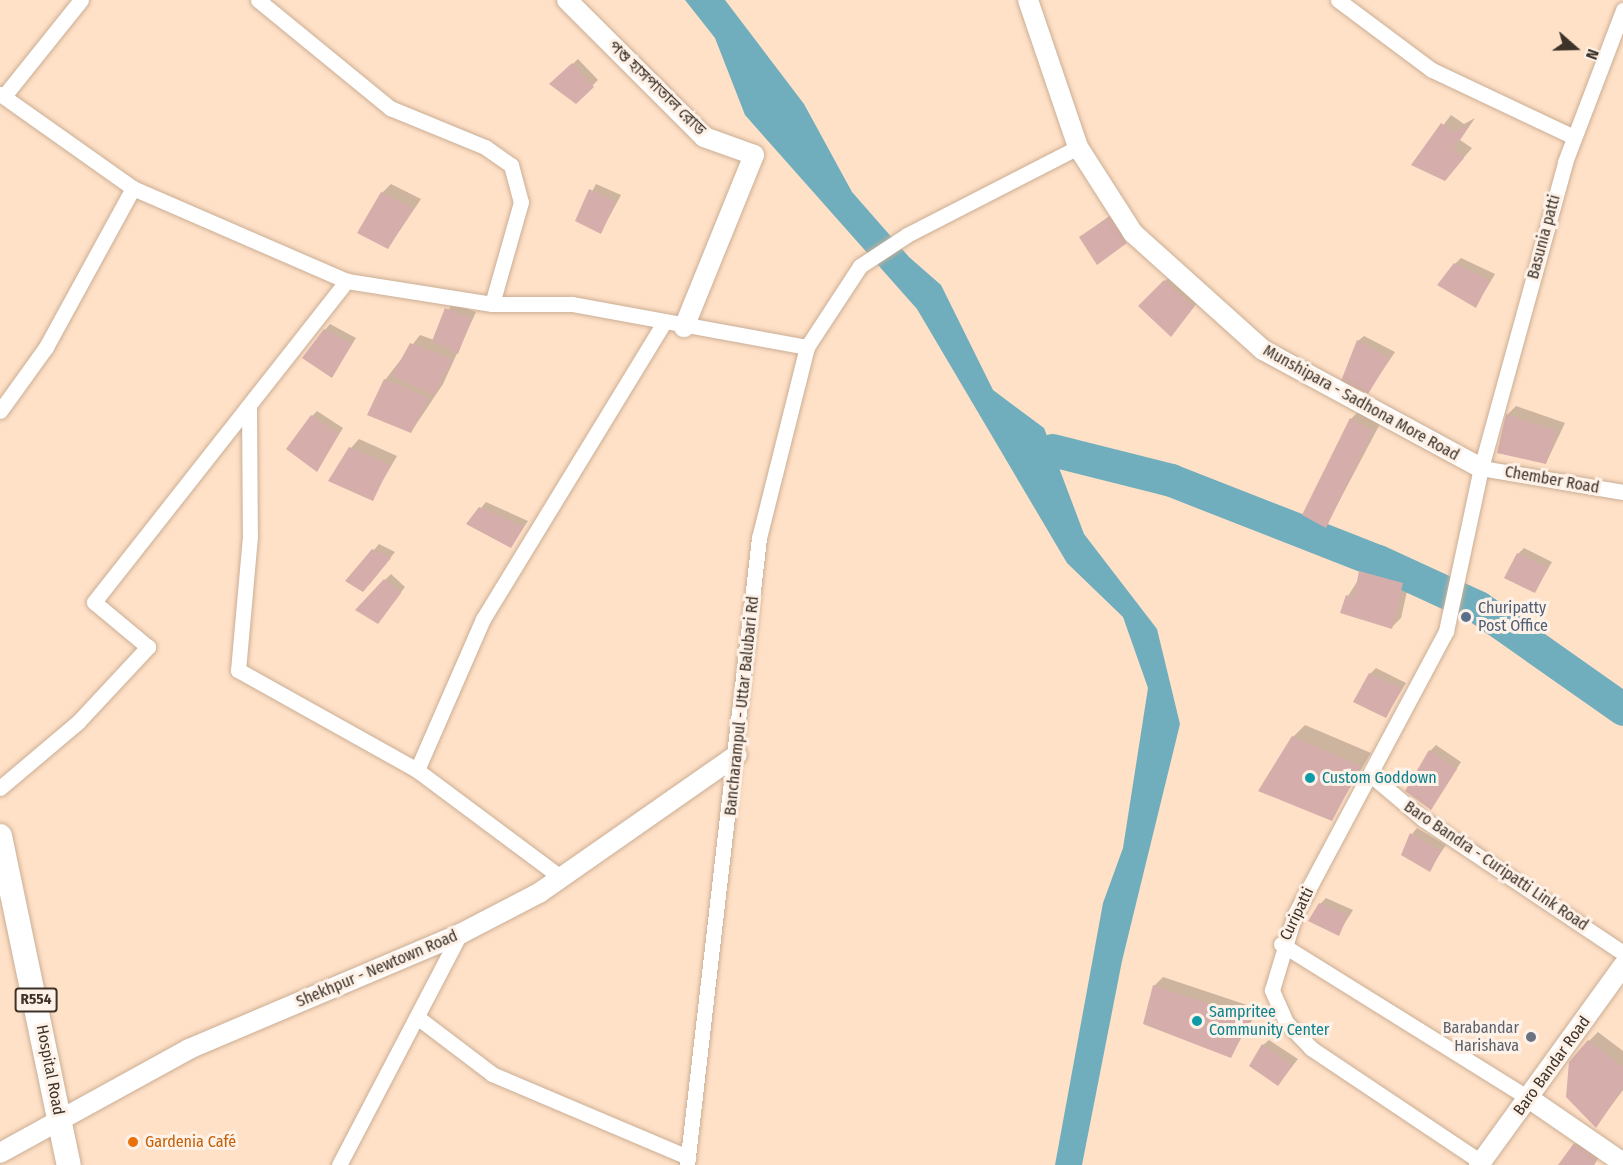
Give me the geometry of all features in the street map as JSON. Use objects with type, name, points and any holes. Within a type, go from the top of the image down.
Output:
[{"type":"main road","name":"Hospital Road","points":[[0,836],[69,1165]]},
{"type":"street","points":[[81,0],[2,95],[133,188],[346,281],[492,304],[572,304],[684,327],[807,347]]},
{"type":"street","points":[[258,0],[390,108],[485,147],[511,165],[521,202],[492,304]]},
{"type":"street","name":"পশু হাসপাতাল রোড","points":[[567,0],[704,137],[754,155],[684,327]]},
{"type":"street","name":"Munshipara - Sadhona More Road","points":[[1028,0],[1078,147],[1132,233],[1263,350],[1481,468]]},
{"type":"street","points":[[1338,0],[1432,70],[1575,137]]},
{"type":"street","name":"Basunia patti","points":[[1462,571],[1481,468],[1575,137],[1623,10]]},
{"type":"street","name":"Bancharampul - Uttar Balubari Rd","points":[[688,1161],[737,755],[759,538],[807,347],[860,266],[907,236],[1078,147]]},
{"type":"street","points":[[0,411],[46,347],[133,188]]},
{"type":"street","points":[[0,788],[78,722],[148,647],[94,602],[346,281]]},
{"type":"street","points":[[417,770],[483,619],[664,323]]},
{"type":"street","points":[[249,406],[250,536],[238,670],[417,770],[559,876]]},
{"type":"street","name":"Chember Road","points":[[1481,468],[1623,492]]},
{"type":"street","name":"Curipatti","points":[[1462,571],[1446,631],[1372,776],[1281,944],[1272,990],[1286,1022],[1311,1048],[1480,1164]]},
{"type":"street","name":"Shekhpur - Newtown Road","points":[[0,1153],[60,1123],[189,1049],[460,934],[539,893],[559,876],[737,755]]},
{"type":"street","name":"Baro Bandra - Curipatti Link Road","points":[[1372,776],[1423,819],[1623,953]]},
{"type":"street","points":[[339,1165],[460,934]]},
{"type":"street","points":[[1281,944],[1530,1099],[1623,1163]]},
{"type":"street","name":"Baro Bandar Road","points":[[1480,1164],[1530,1099],[1623,966]]},
{"type":"street","points":[[417,1017],[492,1074],[688,1161]]},
{"type":"water","points":[[685,0],[725,0],[804,104],[852,192],[909,257],[941,285],[993,390],[1044,428],[1084,534],[1157,629],[1180,724],[1122,961],[1082,1165],[1055,1165],[1103,903],[1123,848],[1148,688],[1123,617],[1067,563],[917,309],[745,115],[715,38]]},
{"type":"building","points":[[572,63],[594,87],[576,104],[549,84]]},
{"type":"building","points":[[1441,123],[1454,132],[1470,124],[1453,149],[1464,158],[1445,181],[1411,165]]},
{"type":"building","points":[[589,189],[616,201],[601,234],[575,221]]},
{"type":"building","points":[[381,192],[413,208],[388,249],[357,233]]},
{"type":"building","points":[[1109,217],[1127,243],[1097,265],[1079,237]]},
{"type":"building","points":[[1454,263],[1490,280],[1476,308],[1437,285]]},
{"type":"building","points":[[1164,280],[1194,307],[1171,337],[1138,306]]},
{"type":"building","points":[[445,308],[472,318],[458,354],[432,341]]},
{"type":"building","points":[[324,329],[352,344],[332,378],[302,358]]},
{"type":"building","points":[[1357,340],[1390,358],[1368,394],[1341,381]]},
{"type":"building","points":[[410,343],[453,360],[434,395],[392,376]]},
{"type":"building","points":[[384,379],[429,398],[411,433],[367,415]]},
{"type":"building","points":[[1506,414],[1557,431],[1546,464],[1497,453]]},
{"type":"building","points":[[311,415],[339,434],[317,472],[286,449]]},
{"type":"building","points":[[1350,418],[1373,431],[1326,528],[1302,515]]},
{"type":"building","points":[[349,447],[390,465],[373,501],[328,481]]},
{"type":"building","points":[[479,507],[524,527],[511,548],[466,524]]},
{"type":"building","points":[[372,549],[391,558],[363,592],[345,581]]},
{"type":"building","points":[[1517,553],[1548,568],[1535,593],[1504,578]]},
{"type":"building","points":[[1359,571],[1403,583],[1392,629],[1340,613],[1346,595],[1354,598]]},
{"type":"building","points":[[384,579],[401,593],[378,624],[355,610]]},
{"type":"building","points":[[1369,673],[1402,688],[1386,718],[1353,702]]},
{"type":"building","name":"Custom Goddown","points":[[1292,736],[1361,766],[1332,821],[1258,791]]},
{"type":"building","points":[[1429,750],[1457,769],[1431,810],[1405,791]]},
{"type":"building","points":[[1410,833],[1441,851],[1430,872],[1401,855]]},
{"type":"building","points":[[1319,903],[1348,915],[1339,936],[1308,921]]},
{"type":"building","name":"Sampritee Community Center","points":[[1153,985],[1251,1018],[1231,1058],[1143,1024]]},
{"type":"building","points":[[1588,1040],[1623,1067],[1623,1088],[1596,1128],[1566,1097],[1569,1062]]},
{"type":"building","points":[[1262,1044],[1293,1065],[1278,1086],[1249,1066]]},
{"type":"building","points":[[1574,1143],[1598,1157],[1594,1165],[1558,1165]]},
{"type":"waterway","points":[[1052,450],[1171,480],[1378,561],[1478,607],[1623,709]]},
{"type":"place","name":"Churipatty Post Office","points":[[1466,617]]},
{"type":"place","name":"Custom Goddown","points":[[1310,778]]},
{"type":"place","name":"Sampritee Community Center","points":[[1197,1021]]},
{"type":"place","name":"Barabandar Harishava","points":[[1531,1037]]},
{"type":"place","name":"Gardenia Café","points":[[133,1142]]}]
